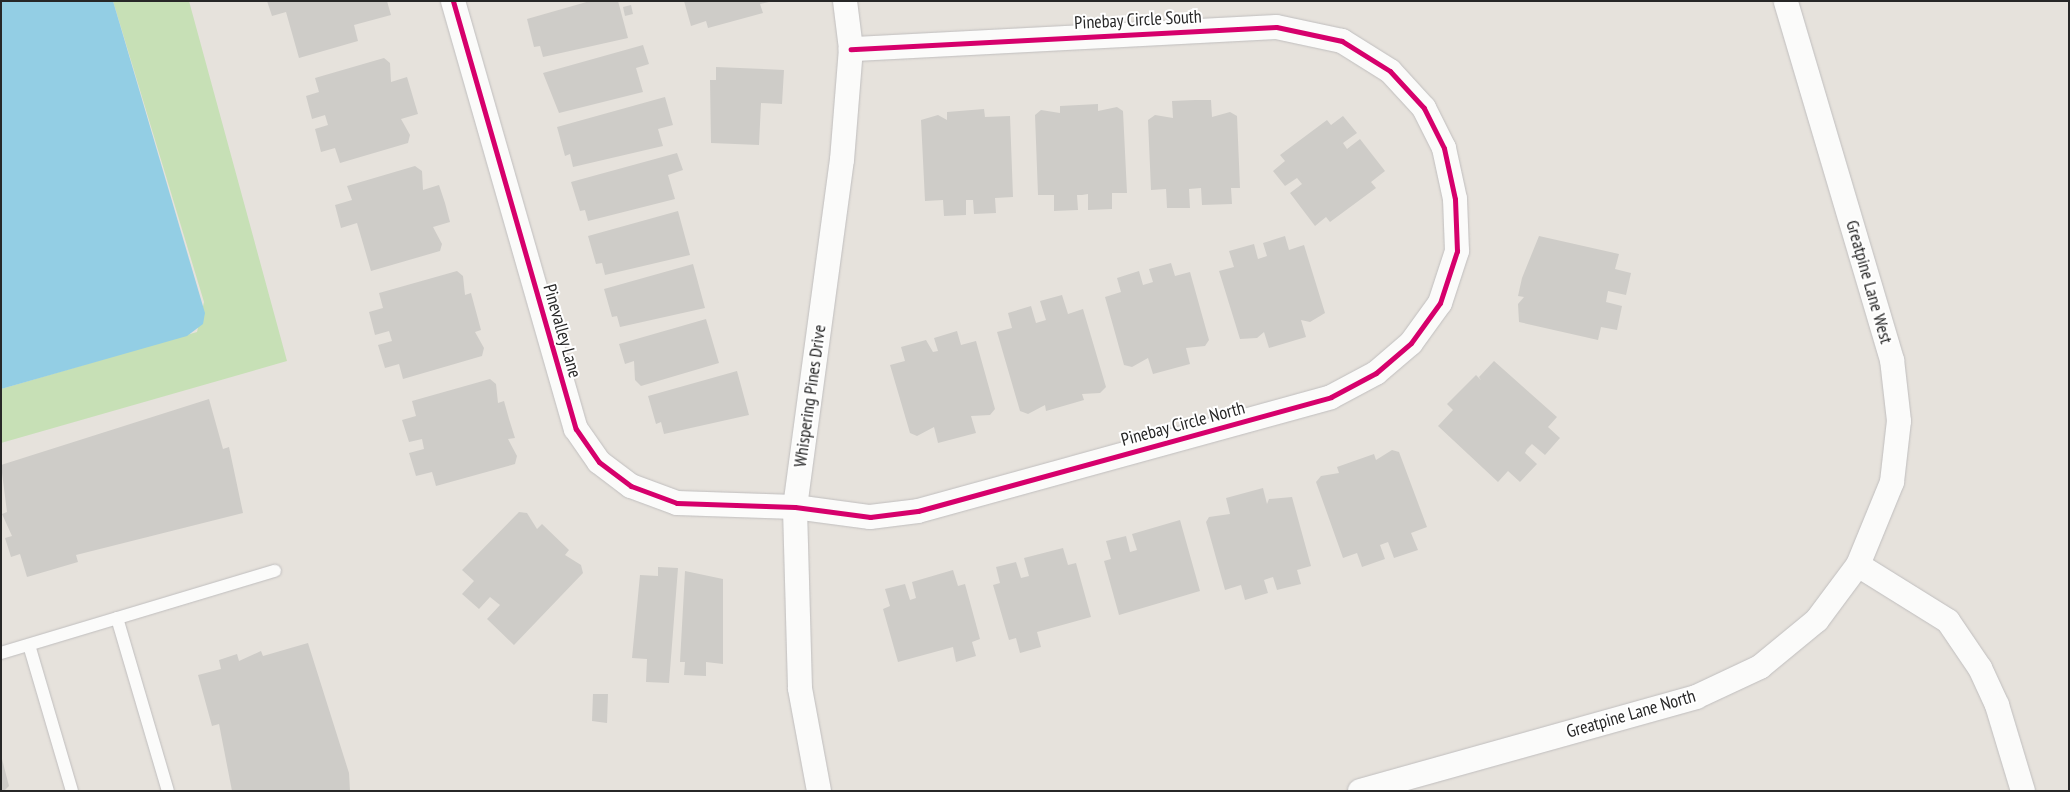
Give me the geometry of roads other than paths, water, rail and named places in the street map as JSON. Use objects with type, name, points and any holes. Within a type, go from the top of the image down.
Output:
[{"type":"street","name":"Pinevalley Lane","points":[[453,1],[576,429],[598,462],[630,486],[676,503],[795,508]]},
{"type":"street","name":"Whispering Pines Drive","points":[[819,791],[800,688],[795,508],[842,160],[851,49],[845,1]]},
{"type":"street","name":"Greatpine Lane West","points":[[1786,1],[1892,360],[1899,421],[1892,482],[1858,565]]},
{"type":"street","name":"Pinebay Circle South","points":[[851,49],[1276,27],[1342,41],[1390,71],[1424,108],[1444,148],[1456,199]]},
{"type":"street","name":"Pinebay Circle North","points":[[795,508],[870,517],[918,511],[1331,397],[1376,373],[1411,343],[1440,303],[1457,251],[1456,199]]},
{"type":"street","name":"Greatpine Lane North","points":[[1360,791],[1696,697],[1760,667],[1818,620],[1858,565]]},
{"type":"street","points":[[1858,565],[1948,621],[1980,668],[1998,705],[2023,791]]},
{"type":"lane","points":[[1,653],[275,571]]},
{"type":"lane","points":[[117,618],[168,791]]},
{"type":"lane","points":[[29,644],[72,791]]},
{"type":"water","points":[[1,1],[113,1],[205,313],[203,324],[187,336],[1,389]]}]
